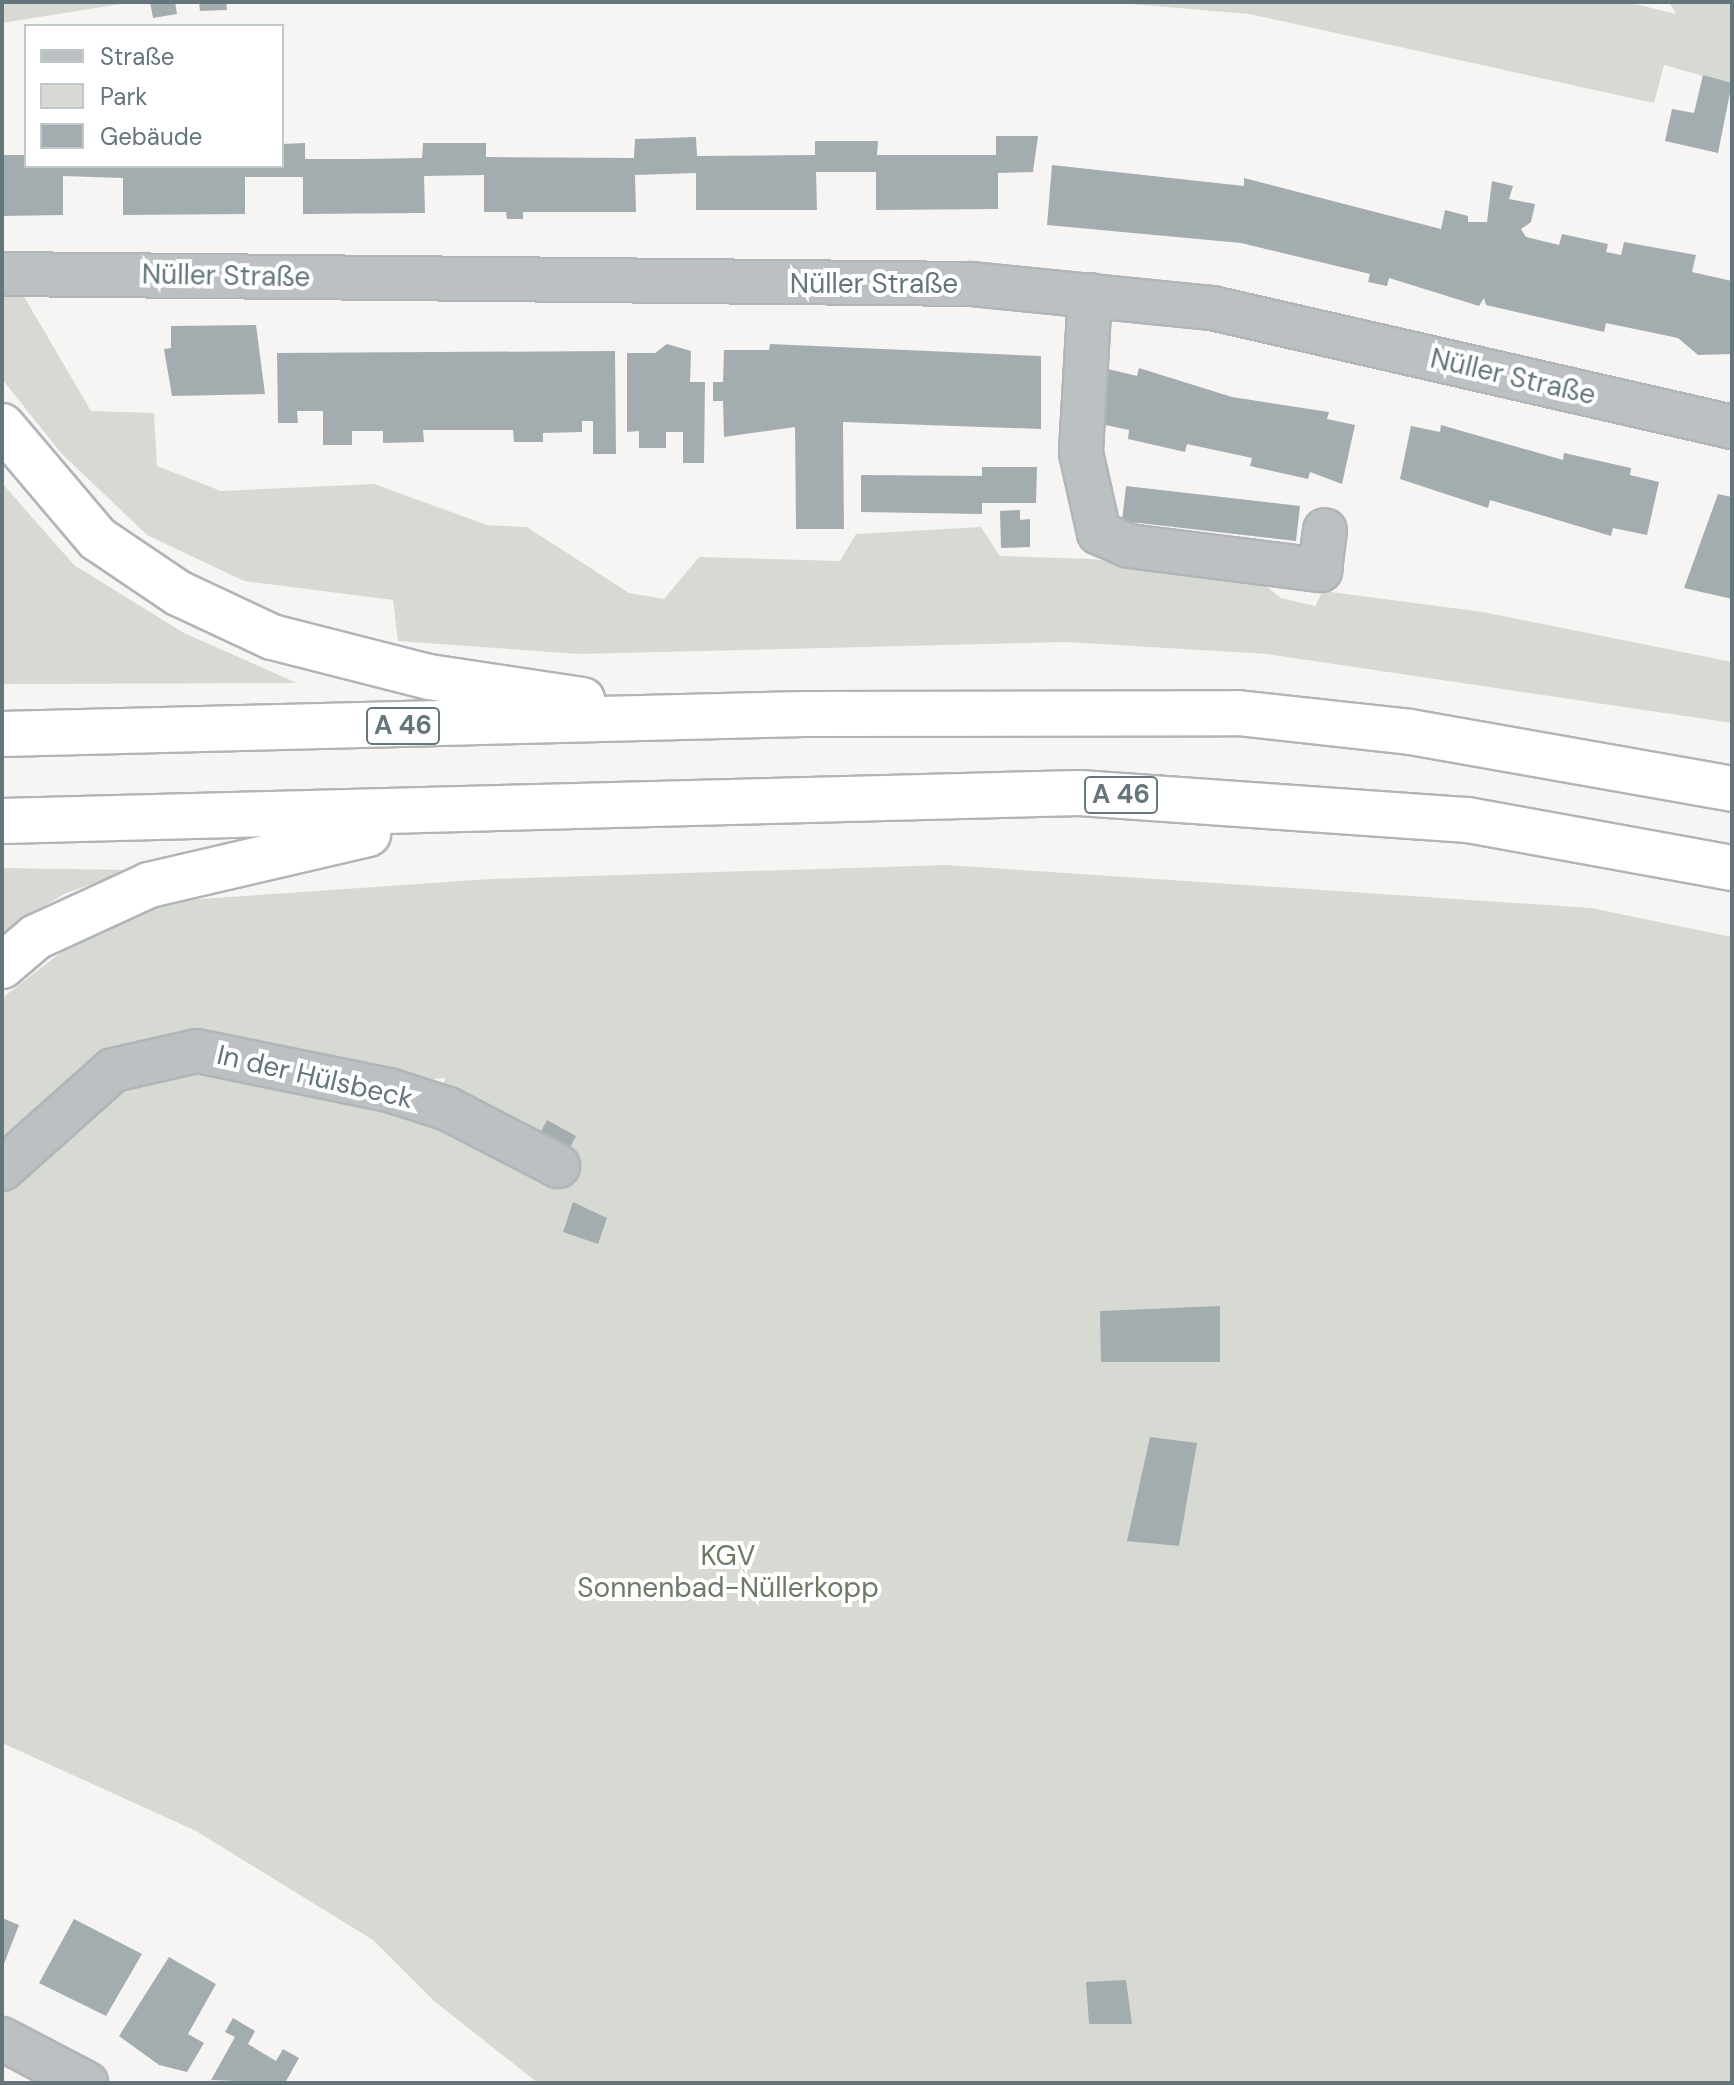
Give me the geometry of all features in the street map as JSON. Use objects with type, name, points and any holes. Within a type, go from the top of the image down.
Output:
[{"type":"highway","points":[[2,426],[98,539],[178,593],[272,637],[429,677],[598,703],[804,714]]},
{"type":"highway","name":"A 46","points":[[2,734],[804,714],[1238,713],[1410,732],[1732,789]]},
{"type":"highway","name":"A 46","points":[[2,821],[852,794],[1262,801],[1468,820],[1732,868]]},
{"type":"highway","points":[[2,966],[36,937],[149,885],[235,860],[505,807]]},
{"type":"street","name":"Nüller Straße","points":[[2,274],[971,284],[1212,308],[1732,427]]},
{"type":"street","points":[[1090,295],[1081,453],[1099,533],[1129,546],[1320,570],[1325,530]]},
{"type":"street","name":"In der Hülsbeck","points":[[2,1169],[113,1070],[197,1051],[389,1090],[448,1109],[558,1166]]},
{"type":"street","points":[[2,2039],[86,2083]]},
{"type":"green space","points":[[2,2],[133,2],[2,23]]},
{"type":"green space","points":[[1107,2],[1627,2],[1676,14],[1669,2],[1732,2],[1732,84],[1664,65],[1654,103],[1249,14]]},
{"type":"green space","points":[[2,287],[19,288],[91,411],[154,413],[157,466],[221,491],[374,484],[487,525],[527,527],[629,593],[664,599],[699,557],[840,561],[856,534],[981,527],[1000,556],[1092,559],[1262,583],[1281,598],[1315,606],[1323,591],[1483,612],[1732,662],[1732,723],[1267,654],[1066,642],[578,654],[398,641],[393,600],[244,581],[147,535],[61,453],[2,379]]},
{"type":"green space","points":[[2,483],[74,565],[184,633],[297,683],[2,684]]},
{"type":"green space","name":"KGV Sonnenbad-Nüllerkopp","points":[[946,865],[1591,908],[1732,937],[1732,2083],[538,2083],[434,2001],[373,1940],[196,1831],[2,1743],[2,1188],[93,1100],[147,1070],[152,1084],[162,1081],[161,1067],[208,1063],[435,1116],[445,1078],[412,1082],[216,1038],[162,1040],[105,1059],[2,1150],[2,998],[85,934],[127,913],[186,900],[490,879]]},
{"type":"green space","points":[[2,868],[131,870],[64,894],[2,933]]},
{"type":"building","points":[[150,2],[175,2],[177,14],[153,18]]},
{"type":"building","points":[[199,2],[226,2],[227,10],[200,11]]},
{"type":"building","points":[[1703,75],[1732,83],[1718,153],[1665,141],[1672,109],[1694,113]]},
{"type":"building","points":[[996,136],[1038,136],[1033,172],[998,173],[998,209],[876,210],[876,172],[816,172],[817,210],[696,210],[696,173],[635,175],[636,212],[523,212],[523,219],[507,219],[506,212],[484,212],[484,175],[424,176],[425,213],[303,214],[303,177],[245,177],[245,214],[123,215],[123,178],[63,176],[63,215],[2,216],[2,155],[24,155],[24,168],[284,168],[284,144],[305,143],[305,159],[422,158],[423,143],[486,143],[486,157],[634,158],[635,139],[696,137],[697,156],[815,155],[815,141],[878,141],[877,155],[996,155]]},
{"type":"building","points":[[1052,165],[1244,186],[1244,178],[1441,229],[1445,210],[1468,216],[1468,222],[1487,222],[1492,181],[1513,186],[1509,199],[1535,204],[1531,222],[1521,229],[1526,237],[1559,245],[1562,234],[1608,244],[1606,252],[1621,255],[1624,242],[1696,255],[1692,272],[1732,281],[1732,354],[1698,355],[1678,338],[1606,323],[1604,332],[1486,305],[1484,298],[1479,306],[1389,278],[1387,286],[1368,282],[1370,274],[1241,243],[1047,225]]},
{"type":"building","points":[[256,325],[265,394],[172,396],[164,349],[171,348],[171,326]]},
{"type":"building","points":[[667,344],[691,351],[690,382],[705,382],[704,463],[683,463],[683,432],[666,432],[666,448],[639,448],[639,431],[627,432],[627,353],[655,353]]},
{"type":"building","points":[[770,344],[1041,356],[1041,429],[843,422],[844,529],[796,529],[795,427],[724,437],[723,401],[713,401],[713,382],[723,382],[724,350],[769,350]]},
{"type":"building","points":[[615,351],[616,454],[593,454],[593,421],[582,421],[582,432],[543,433],[543,442],[514,442],[513,430],[423,430],[424,442],[383,443],[383,431],[352,431],[352,445],[323,445],[323,411],[297,411],[298,423],[278,423],[277,353]]},
{"type":"building","points":[[1139,368],[1232,397],[1329,412],[1327,419],[1355,425],[1342,484],[1310,472],[1308,479],[1250,466],[1252,458],[1187,444],[1185,452],[1128,439],[1129,430],[1096,423],[1108,369],[1137,376]]},
{"type":"building","points":[[1441,425],[1563,460],[1564,453],[1631,468],[1630,475],[1659,482],[1647,535],[1613,528],[1611,536],[1490,500],[1488,508],[1400,479],[1411,426],[1440,432]]},
{"type":"building","points":[[982,467],[1037,467],[1036,503],[982,503],[982,514],[861,512],[861,475],[982,476]]},
{"type":"building","points":[[1126,486],[1300,506],[1296,541],[1122,521]]},
{"type":"building","points":[[1718,494],[1732,497],[1732,599],[1684,588]]},
{"type":"building","points":[[1020,510],[1020,520],[1030,519],[1030,547],[1001,548],[1000,511]]},
{"type":"building","points":[[547,1120],[576,1136],[566,1155],[537,1139]]},
{"type":"building","points":[[573,1202],[607,1218],[598,1244],[563,1232]]},
{"type":"building","points":[[1220,1306],[1220,1362],[1101,1362],[1100,1311]]},
{"type":"building","points":[[1150,1437],[1197,1443],[1179,1546],[1127,1541]]},
{"type":"building","points":[[2,1918],[19,1925],[2,1969]]},
{"type":"building","points":[[74,1919],[142,1954],[106,2016],[39,1983]]},
{"type":"building","points":[[169,1957],[216,1984],[188,2034],[204,2043],[187,2072],[159,2065],[119,2036]]},
{"type":"building","points":[[1126,1980],[1132,2024],[1089,2024],[1086,1982]]},
{"type":"building","points":[[233,2018],[255,2031],[248,2044],[276,2061],[283,2049],[299,2058],[285,2083],[211,2080],[235,2037],[225,2032]]}]
